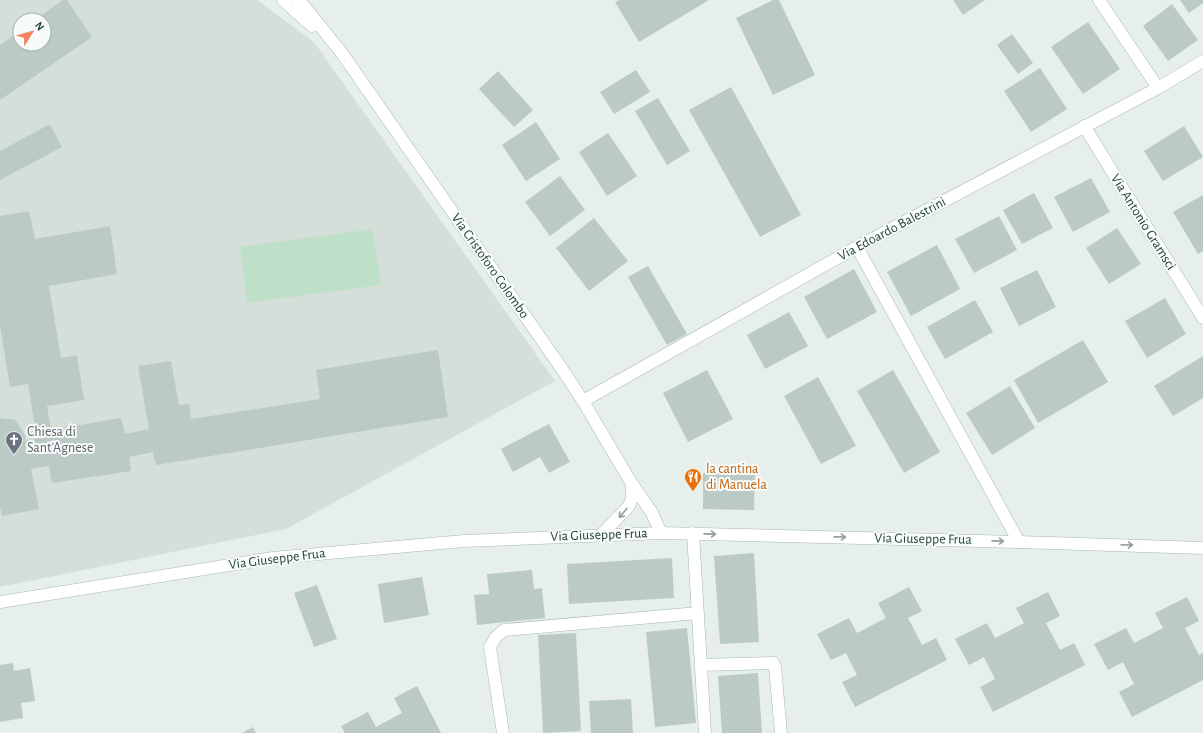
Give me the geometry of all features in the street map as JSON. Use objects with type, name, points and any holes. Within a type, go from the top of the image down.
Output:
[{"type":"street","name":"Via Cristoforo Colombo","points":[[283,0],[341,52]]},
{"type":"street","name":"Via Cristoforo Colombo","points":[[299,0],[341,52],[583,401],[632,484],[652,513],[661,533]]},
{"type":"street","points":[[1099,0],[1158,88]]},
{"type":"street","name":"Via Edoardo Balestrini","points":[[583,401],[857,247],[1158,88],[1203,61]]},
{"type":"street","name":"Via Antonio Gramsci","points":[[1084,126],[1203,318]]},
{"type":"street","points":[[857,247],[1019,542]]},
{"type":"street","points":[[601,535],[628,506],[632,498],[632,484]]},
{"type":"street","points":[[693,533],[705,733]]},
{"type":"street","name":"Via Giuseppe Frua","points":[[0,602],[273,558],[464,540],[693,533],[1203,548]]},
{"type":"street","points":[[503,733],[490,647],[504,630],[698,613]]},
{"type":"street","points":[[701,665],[773,663],[775,667],[781,733]]},
{"type":"shaded area","points":[[0,0],[257,0],[314,42],[555,381],[286,529],[0,587]]},
{"type":"green space","points":[[372,229],[381,285],[247,303],[240,247]]},
{"type":"building","points":[[63,0],[67,0],[92,37],[0,100],[0,45],[12,37],[12,52],[52,52],[52,12],[46,12]]},
{"type":"building","points":[[619,0],[709,0],[639,42],[615,2]]},
{"type":"building","points":[[773,0],[779,0],[815,75],[773,95],[736,18]]},
{"type":"building","points":[[953,0],[985,0],[963,15]]},
{"type":"building","points":[[1180,0],[1203,0],[1203,3],[1189,13]]},
{"type":"building","points":[[1172,4],[1198,40],[1168,61],[1143,26]]},
{"type":"building","points":[[1088,22],[1120,69],[1083,94],[1051,47]]},
{"type":"building","points":[[1012,34],[1033,63],[1018,74],[997,45]]},
{"type":"building","points":[[1040,68],[1067,109],[1031,132],[1004,91]]},
{"type":"building","points":[[636,70],[650,92],[614,114],[600,92]]},
{"type":"building","points":[[498,71],[533,110],[514,127],[479,89]]},
{"type":"building","points":[[731,87],[801,215],[760,237],[689,110]]},
{"type":"building","points":[[658,98],[690,151],[667,165],[635,111]]},
{"type":"building","points":[[536,122],[560,159],[526,181],[502,145]]},
{"type":"building","points":[[50,124],[62,147],[0,180],[0,151]]},
{"type":"building","points":[[1184,126],[1203,157],[1163,181],[1144,151]]},
{"type":"building","points":[[608,133],[637,176],[607,196],[579,152]]},
{"type":"building","points":[[560,176],[585,210],[550,236],[525,202]]},
{"type":"building","points":[[1091,178],[1110,212],[1073,232],[1054,197]]},
{"type":"building","points":[[1034,193],[1053,228],[1022,244],[1003,210]]},
{"type":"building","points":[[1203,195],[1203,251],[1198,254],[1173,212]]},
{"type":"building","points":[[29,211],[35,239],[110,226],[117,274],[49,286],[61,358],[77,355],[84,400],[47,406],[51,430],[121,418],[125,434],[149,429],[138,366],[171,361],[179,405],[189,404],[191,419],[320,399],[316,370],[438,350],[448,417],[156,465],[153,452],[129,457],[131,471],[52,483],[49,466],[31,469],[39,509],[2,516],[0,507],[0,418],[16,420],[25,436],[25,441],[37,439],[28,384],[10,387],[0,325],[0,216]]},
{"type":"building","points":[[999,216],[1017,250],[974,273],[955,239]]},
{"type":"building","points":[[594,218],[628,261],[589,291],[556,248]]},
{"type":"building","points":[[1117,228],[1141,264],[1109,284],[1086,248]]},
{"type":"building","points":[[937,245],[960,289],[911,316],[887,272]]},
{"type":"building","points":[[648,266],[687,334],[667,345],[628,277]]},
{"type":"building","points":[[854,269],[877,312],[827,339],[804,297]]},
{"type":"building","points":[[1037,270],[1056,307],[1019,326],[1000,288]]},
{"type":"building","points":[[1165,298],[1186,334],[1147,358],[1125,321]]},
{"type":"building","points":[[975,300],[993,332],[945,359],[927,327]]},
{"type":"building","points":[[789,312],[808,346],[765,369],[747,335]]},
{"type":"building","points":[[1083,340],[1108,382],[1038,423],[1014,380]]},
{"type":"building","points":[[1203,356],[1203,398],[1173,416],[1154,386]]},
{"type":"building","points":[[707,370],[733,419],[688,442],[663,393]]},
{"type":"building","points":[[893,370],[940,452],[904,473],[857,391]]},
{"type":"building","points":[[818,377],[856,446],[821,464],[784,396]]},
{"type":"building","points":[[1010,386],[1035,428],[992,455],[966,413]]},
{"type":"building","points":[[549,424],[570,462],[549,473],[540,457],[513,472],[501,449]]},
{"type":"building","points":[[703,473],[755,473],[754,510],[703,509]]},
{"type":"building","points":[[754,553],[759,642],[720,644],[714,556]]},
{"type":"building","points":[[672,558],[674,598],[569,604],[567,564]]},
{"type":"building","points":[[532,570],[534,589],[542,588],[545,618],[477,625],[474,595],[489,594],[487,574]]},
{"type":"building","points":[[422,577],[429,615],[384,623],[378,584]]},
{"type":"building","points":[[317,585],[337,639],[314,647],[294,593]]},
{"type":"building","points":[[909,587],[922,611],[908,618],[922,645],[936,638],[947,660],[855,707],[842,682],[857,675],[846,653],[831,660],[817,634],[849,618],[857,633],[886,618],[878,603]]},
{"type":"building","points":[[1048,592],[1060,616],[1046,623],[1060,650],[1074,643],[1085,665],[993,712],[980,687],[995,679],[984,657],[969,665],[955,639],[987,623],[995,638],[1024,623],[1016,608]]},
{"type":"building","points":[[1187,597],[1199,621],[1185,628],[1199,655],[1203,653],[1203,680],[1132,717],[1119,692],[1134,684],[1123,662],[1108,670],[1094,644],[1126,628],[1134,643],[1163,628],[1155,613]]},
{"type":"building","points":[[687,628],[696,723],[655,727],[646,632]]},
{"type":"building","points":[[576,633],[581,731],[543,733],[538,635]]},
{"type":"building","points":[[13,663],[14,671],[30,668],[35,701],[21,703],[23,718],[0,722],[0,665]]},
{"type":"building","points":[[758,673],[762,733],[722,733],[718,676]]},
{"type":"building","points":[[417,686],[441,733],[345,733],[341,726],[368,712],[376,727],[402,713],[394,698]]},
{"type":"building","points":[[631,699],[633,733],[591,733],[589,701]]},
{"type":"building","points":[[253,727],[256,733],[242,733]]},
{"type":"place","name":"Chiesa di Sant'Agnese","points":[[14,455]]},
{"type":"place","name":"la cantina di Manuela","points":[[693,492]]}]
